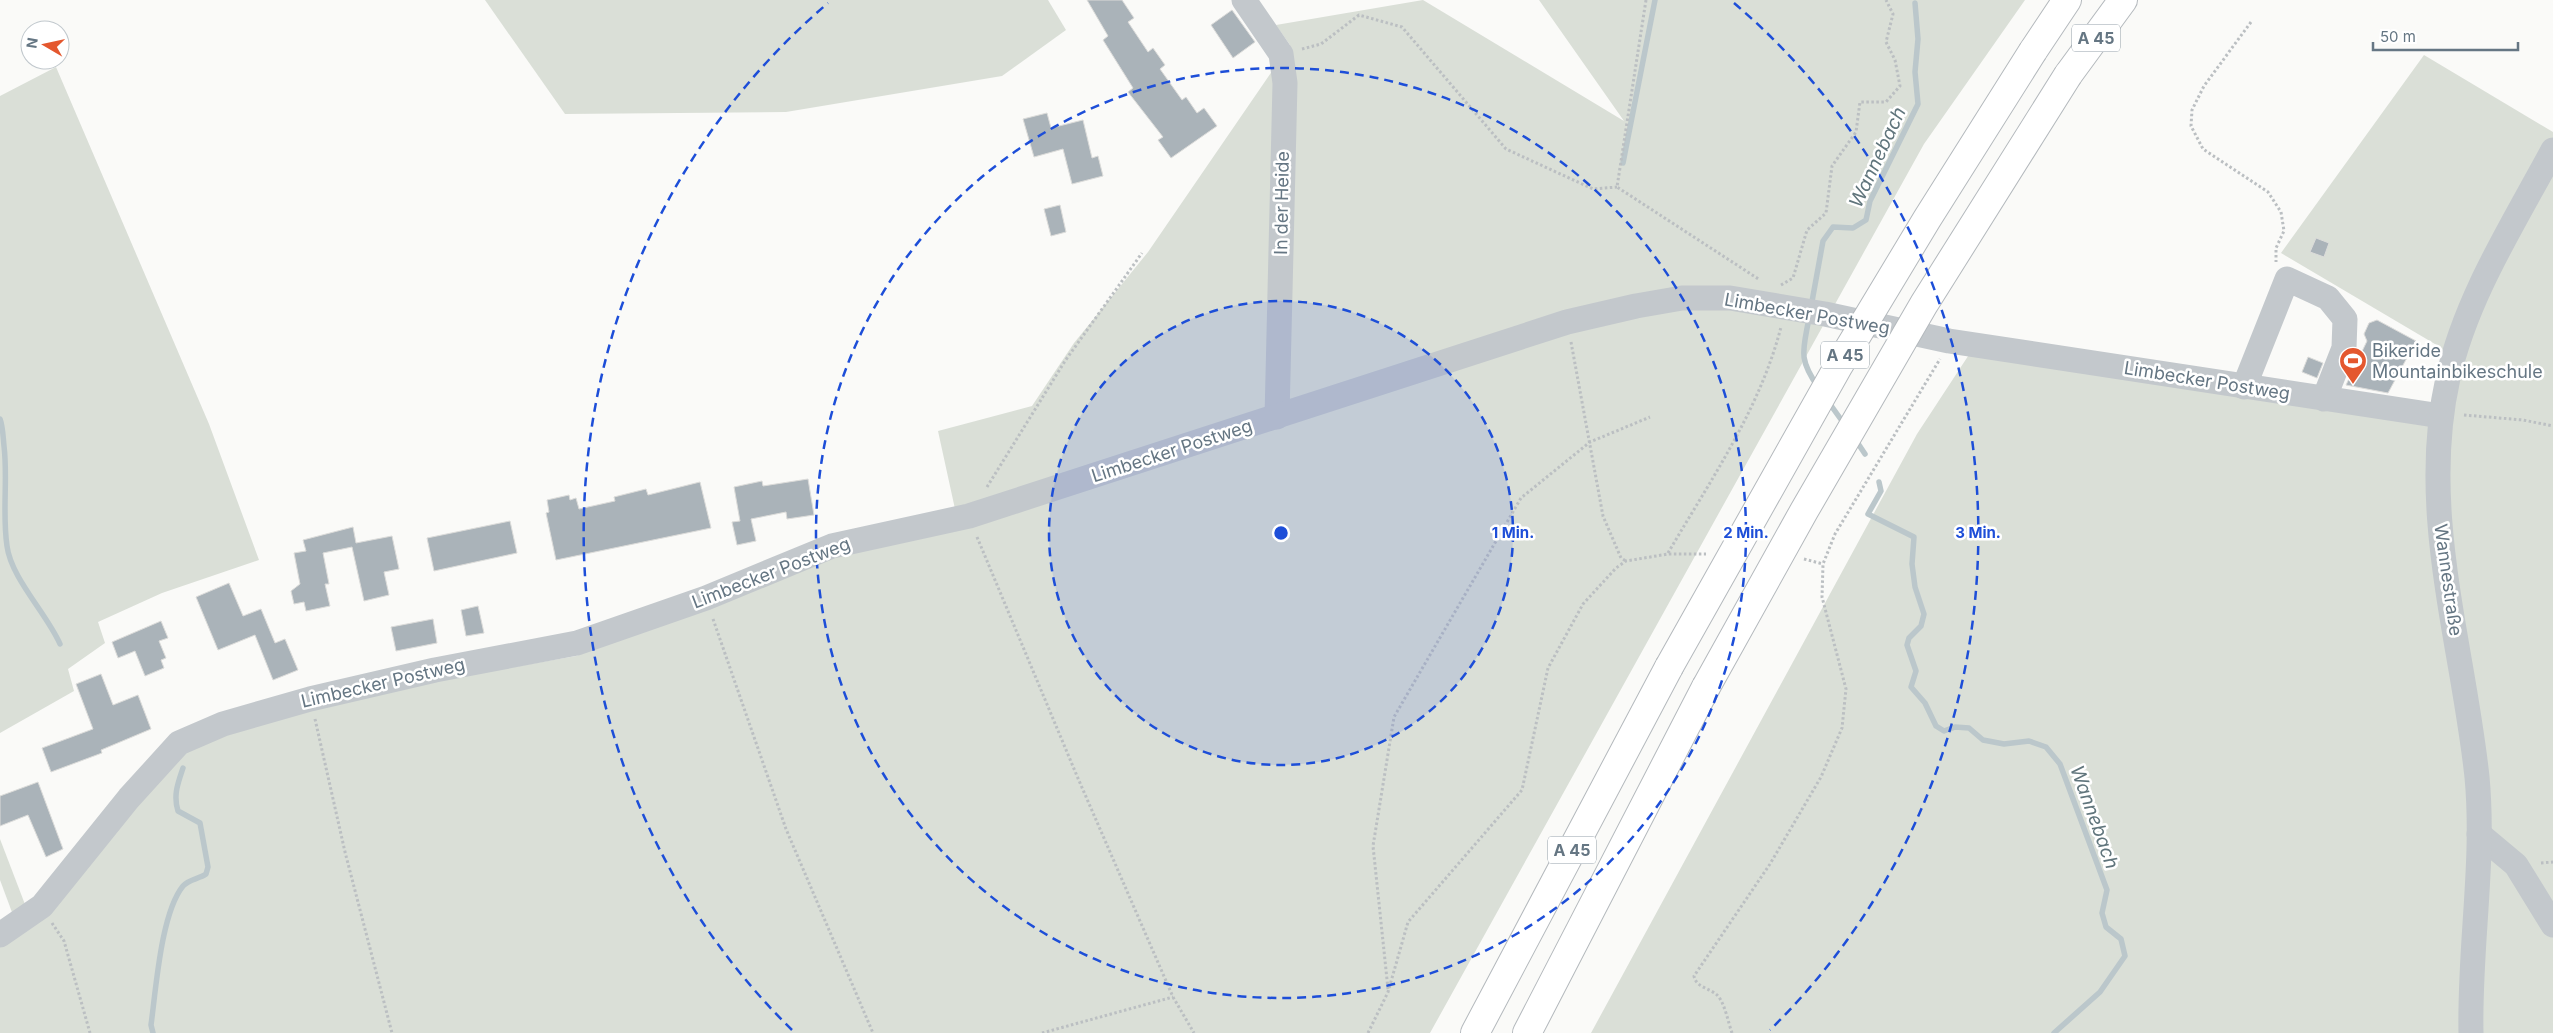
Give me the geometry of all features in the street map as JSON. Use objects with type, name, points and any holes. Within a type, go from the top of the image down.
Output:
[{"type":"highway","name":"A 45","points":[[1475,1033],[1669,667],[1844,357],[1927,218],[2067,0]]},
{"type":"highway","name":"A 45","points":[[1527,1033],[1706,687],[1808,503],[1924,304],[2068,75],[2123,0]]},
{"type":"street","name":"In der Heide","points":[[1244,0],[1281,54],[1285,83],[1277,417]]},
{"type":"street","name":"Wannestraße","points":[[2471,1033],[2479,834],[2477,778],[2439,518],[2441,416],[2448,376],[2474,304],[2497,255],[2553,150]]},
{"type":"street","points":[[2244,387],[2287,279],[2328,298],[2345,319],[2344,348],[2324,399]]},
{"type":"street","name":"Limbecker Postweg","points":[[0,935],[42,906],[129,798],[179,743],[223,724],[310,699],[435,670],[578,643],[706,598],[832,546],[969,516],[1567,322],[1636,306],[1682,298],[1730,298],[1785,303],[1825,314],[1949,341],[2441,416]]},
{"type":"street","points":[[2479,834],[2516,865],[2553,925]]},
{"type":"path","points":[[1617,188],[1646,0]]},
{"type":"path","points":[[1668,554],[1732,444],[1768,372],[1785,303],[1807,230],[1826,213],[1832,166],[1856,132],[1860,102],[1886,102],[1900,86],[1894,60],[1886,42],[1893,14],[1886,0]]},
{"type":"path","points":[[1281,54],[1321,44],[1359,15],[1402,28],[1506,149],[1593,188],[1617,188],[1785,303]]},
{"type":"path","points":[[2251,22],[2204,86],[2192,110],[2191,126],[2203,149],[2268,192],[2281,212],[2284,231],[2276,248],[2276,264],[2287,279]]},
{"type":"path","points":[[1142,253],[1065,361],[969,516],[1077,776],[1173,998],[1194,1033]]},
{"type":"path","points":[[1567,322],[1603,516],[1621,558],[1626,562]]},
{"type":"path","points":[[1732,1033],[1720,997],[1712,990],[1700,985],[1694,976],[1780,848],[1821,777],[1842,728],[1846,689],[1822,596],[1823,564],[1835,534],[1932,376],[1949,341]]},
{"type":"path","points":[[2441,416],[2523,420],[2553,426]]},
{"type":"path","points":[[1388,992],[1373,846],[1394,717],[1521,498],[1590,442],[1650,417]]},
{"type":"path","points":[[1368,1033],[1388,992],[1408,922],[1522,790],[1548,668],[1583,604],[1616,568],[1626,562],[1668,554],[1715,554]]},
{"type":"path","points":[[1799,558],[1823,564]]},
{"type":"path","points":[[706,598],[786,829],[873,1033]]},
{"type":"path","points":[[310,699],[345,852],[392,1033]]},
{"type":"path","points":[[42,906],[64,940],[90,1033]]},
{"type":"path","points":[[1042,1033],[1173,998]]},
{"type":"shaded area","points":[[485,0],[1048,0],[1066,30],[1002,76],[786,112],[565,114]]},
{"type":"shaded area","points":[[1423,0],[1624,121],[1539,0],[2025,0],[1924,144],[1430,1033],[0,1033],[0,946],[183,744],[309,703],[576,656],[955,509],[938,431],[1032,406],[1074,343],[1148,252],[1290,45],[1276,25]]},
{"type":"shaded area","points":[[2424,55],[2553,132],[2553,1033],[1591,1033],[1917,434],[1974,347],[2441,416],[2452,375],[2440,347],[2281,253]]},
{"type":"shaded area","points":[[50,70],[57,70],[209,424],[259,560],[162,593],[98,622],[105,643],[68,669],[74,691],[0,733],[0,96]]},
{"type":"shaded area","points":[[0,839],[26,907],[13,915],[0,880]]},
{"type":"building","points":[[1087,0],[1122,0],[1134,18],[1128,22],[1148,52],[1153,48],[1165,65],[1160,69],[1182,100],[1186,97],[1197,113],[1204,108],[1217,126],[1171,158],[1158,140],[1163,137],[1128,92],[1133,88],[1103,40],[1108,36]]},
{"type":"building","points":[[1232,10],[1255,42],[1233,58],[1211,25]]},
{"type":"building","points":[[1047,113],[1051,128],[1083,120],[1092,158],[1098,156],[1103,176],[1072,184],[1063,149],[1034,157],[1023,119]]},
{"type":"building","points":[[1060,205],[1066,232],[1051,236],[1044,209]]},
{"type":"building","points":[[2316,238],[2329,243],[2324,257],[2310,252]]},
{"type":"building","points":[[2377,320],[2416,341],[2388,393],[2346,385],[2367,341],[2364,334],[2369,323]]},
{"type":"building","points":[[2308,357],[2323,363],[2317,378],[2302,372]]},
{"type":"building","points":[[808,479],[814,515],[787,519],[786,512],[751,519],[756,541],[737,545],[732,522],[740,521],[734,487],[762,481],[763,486]]},
{"type":"building","points":[[700,482],[711,528],[556,560],[546,513],[549,512],[547,500],[569,495],[570,500],[576,498],[579,509],[615,501],[614,497],[646,489],[648,495]]},
{"type":"building","points":[[510,521],[517,553],[434,571],[427,538]]},
{"type":"building","points":[[353,527],[356,543],[392,536],[399,569],[384,572],[389,595],[364,601],[352,547],[323,553],[329,584],[325,584],[330,606],[306,611],[304,602],[294,604],[291,591],[300,584],[294,553],[306,551],[303,540]]},
{"type":"building","points":[[229,583],[243,616],[261,609],[275,643],[285,639],[298,670],[273,680],[255,635],[218,650],[196,597]]},
{"type":"building","points":[[478,606],[484,633],[466,636],[461,610]]},
{"type":"building","points":[[433,619],[437,643],[396,651],[391,627]]},
{"type":"building","points":[[161,621],[168,638],[159,641],[166,658],[161,660],[164,668],[145,676],[135,651],[118,658],[112,642]]},
{"type":"building","points":[[101,674],[113,705],[138,695],[151,729],[101,750],[102,753],[51,772],[42,748],[93,729],[76,684]]},
{"type":"building","points":[[38,782],[63,849],[46,857],[28,815],[0,826],[0,796]]},
{"type":"waterway","points":[[1623,163],[1655,0]]},
{"type":"waterway","name":"Wannebach","points":[[1811,307],[1823,241],[1833,227],[1853,228],[1866,220],[1870,201],[1918,104],[1915,72],[1918,39],[1915,3]]},
{"type":"waterway","name":"Wannebach","points":[[1809,318],[1804,354],[1807,369],[1818,387]]},
{"type":"waterway","name":"Wannebach","points":[[1827,400],[1845,425]]},
{"type":"waterway","points":[[0,419],[5,458],[5,521],[10,558],[15,571],[60,644]]},
{"type":"waterway","name":"Wannebach","points":[[1855,439],[1865,454]]},
{"type":"waterway","name":"Wannebach","points":[[1879,482],[1881,491],[1868,514],[1914,537],[1912,564],[1915,587],[1924,614],[1921,626],[1909,638],[1907,645],[1916,671],[1911,687],[1925,703],[1936,726],[1944,731],[1955,727],[1969,728],[1983,740],[2004,744],[2029,741],[2046,747],[2060,764],[2107,890],[2102,913],[2106,927],[2121,939],[2125,956],[2100,992],[2054,1033]]},
{"type":"waterway","points":[[153,1033],[151,1025],[158,972],[169,914],[183,886],[206,874],[208,867],[200,823],[178,811],[176,794],[183,768]]},
{"type":"place","name":"Bikeride Mountainbikeschule","points":[[2353,385]]}]
